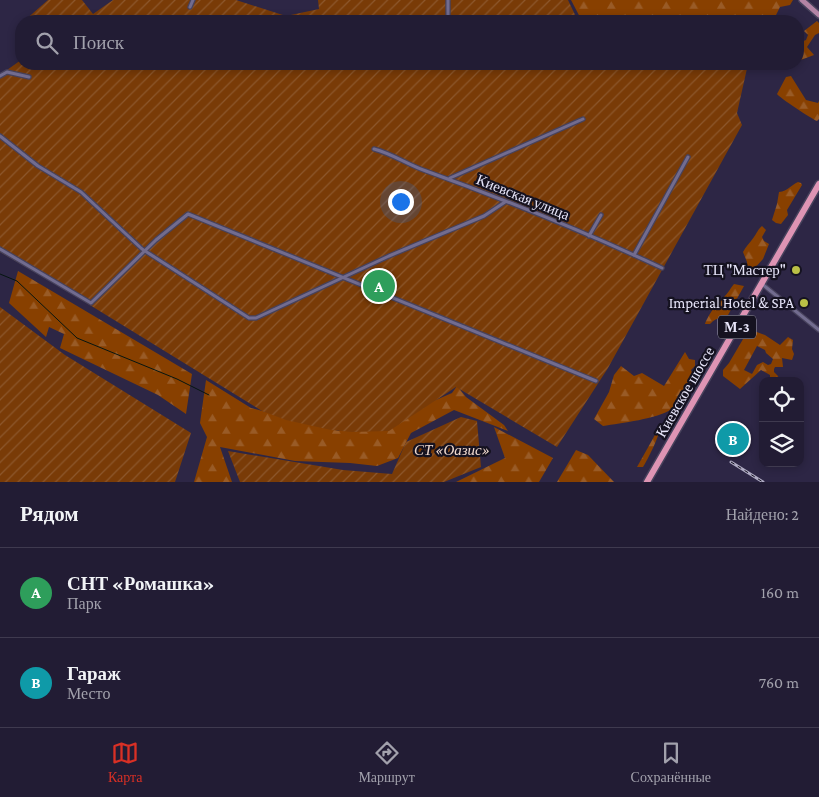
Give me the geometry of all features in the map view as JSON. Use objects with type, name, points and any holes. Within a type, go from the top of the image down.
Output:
[{"type":"highway","name":"Киевское шоссе","points":[[647,482],[819,184]]},
{"type":"main road","points":[[802,0],[819,15]]},
{"type":"street","points":[[190,7],[193,0]]},
{"type":"street","points":[[448,0],[448,15]]},
{"type":"street","points":[[0,76],[7,72],[29,78]]},
{"type":"street","points":[[450,178],[583,119]]},
{"type":"street","points":[[0,136],[38,166],[81,192],[96,204],[120,230],[145,250],[249,318],[256,318],[389,256],[484,216],[505,202]]},
{"type":"street","name":"Киевская улица","points":[[374,149],[388,152],[420,169],[450,178],[662,268]]},
{"type":"street","points":[[634,255],[688,158]]},
{"type":"street","points":[[0,249],[91,303],[145,250],[188,214],[596,381]]},
{"type":"street","points":[[589,236],[601,215]]},
{"type":"street","points":[[761,284],[819,330]]},
{"type":"green space","points":[[48,0],[82,0],[93,14],[113,0],[236,0],[283,15],[31,15]]},
{"type":"green space","points":[[318,0],[568,0],[575,15],[291,15],[319,9]]},
{"type":"green space","points":[[571,0],[793,0],[790,5],[780,7],[776,15],[579,15]]},
{"type":"green space","points":[[817,21],[819,23],[819,33],[815,35],[807,47],[814,55],[804,59],[804,40],[808,35],[804,31]]},
{"type":"green space","points":[[15,64],[15,70],[747,70],[737,113],[742,125],[608,368],[557,447],[456,387],[389,431],[352,432],[331,430],[286,420],[262,411],[59,286],[0,252],[0,75]]},
{"type":"green space","points":[[791,76],[806,100],[818,103],[819,101],[819,119],[817,121],[777,94],[786,77]]},
{"type":"green space","points":[[798,182],[802,185],[787,210],[788,215],[781,224],[776,223],[772,220],[779,192]]},
{"type":"green space","points":[[762,226],[766,230],[762,237],[769,244],[763,259],[752,271],[747,268],[743,252]]},
{"type":"green space","points":[[18,271],[192,374],[186,414],[158,395],[60,348],[64,334],[49,327],[46,337],[9,303]]},
{"type":"green space","points":[[734,284],[744,286],[728,315],[725,319],[718,318],[710,324],[705,324],[718,302],[723,299]]},
{"type":"green space","points":[[0,307],[65,355],[191,433],[175,482],[0,482]]},
{"type":"green space","points":[[749,329],[765,335],[780,345],[788,337],[793,340],[792,349],[794,354],[792,360],[782,358],[783,367],[775,367],[774,369],[778,377],[770,377],[770,375],[761,370],[740,389],[723,376],[723,370]],"holes":[[[757,346],[765,350],[773,359],[771,364],[768,365],[763,362],[757,365],[752,374],[744,370]]]},
{"type":"green space","points":[[685,352],[689,359],[695,360],[695,366],[691,370],[693,375],[690,379],[692,385],[684,398],[675,407],[648,418],[603,426],[594,419],[609,392],[614,375],[621,366],[634,376],[642,373],[664,386]]},
{"type":"green space","points":[[206,380],[251,408],[339,431],[352,420],[364,431],[452,393],[457,386],[466,397],[504,425],[508,431],[454,410],[411,433],[398,458],[377,466],[295,461],[220,447],[232,482],[194,482],[207,437],[200,423]]},
{"type":"green space","name":"СТ «Оазис»","points":[[461,417],[477,421],[481,467],[444,482],[240,482],[228,451],[343,470],[392,474],[406,442]]},
{"type":"green space","points":[[660,426],[656,440],[643,467],[637,467]]},
{"type":"green space","points":[[494,427],[553,458],[539,482],[456,482],[505,458]]},
{"type":"green space","points":[[576,450],[588,455],[614,482],[557,482]]},
{"type":"waterway","points":[[0,274],[17,281],[77,338],[177,379],[209,395]]},
{"type":"railway","points":[[731,462],[763,482]]},
{"type":"place","name":"ТЦ \"Мастер\"","points":[[796,270]]},
{"type":"place","name":"СНТ «Ромашка»","points":[[379,286]]},
{"type":"place","name":"Imperial Hotel & SPA","points":[[804,303]]},
{"type":"place","name":"Гараж","points":[[733,439]]}]
